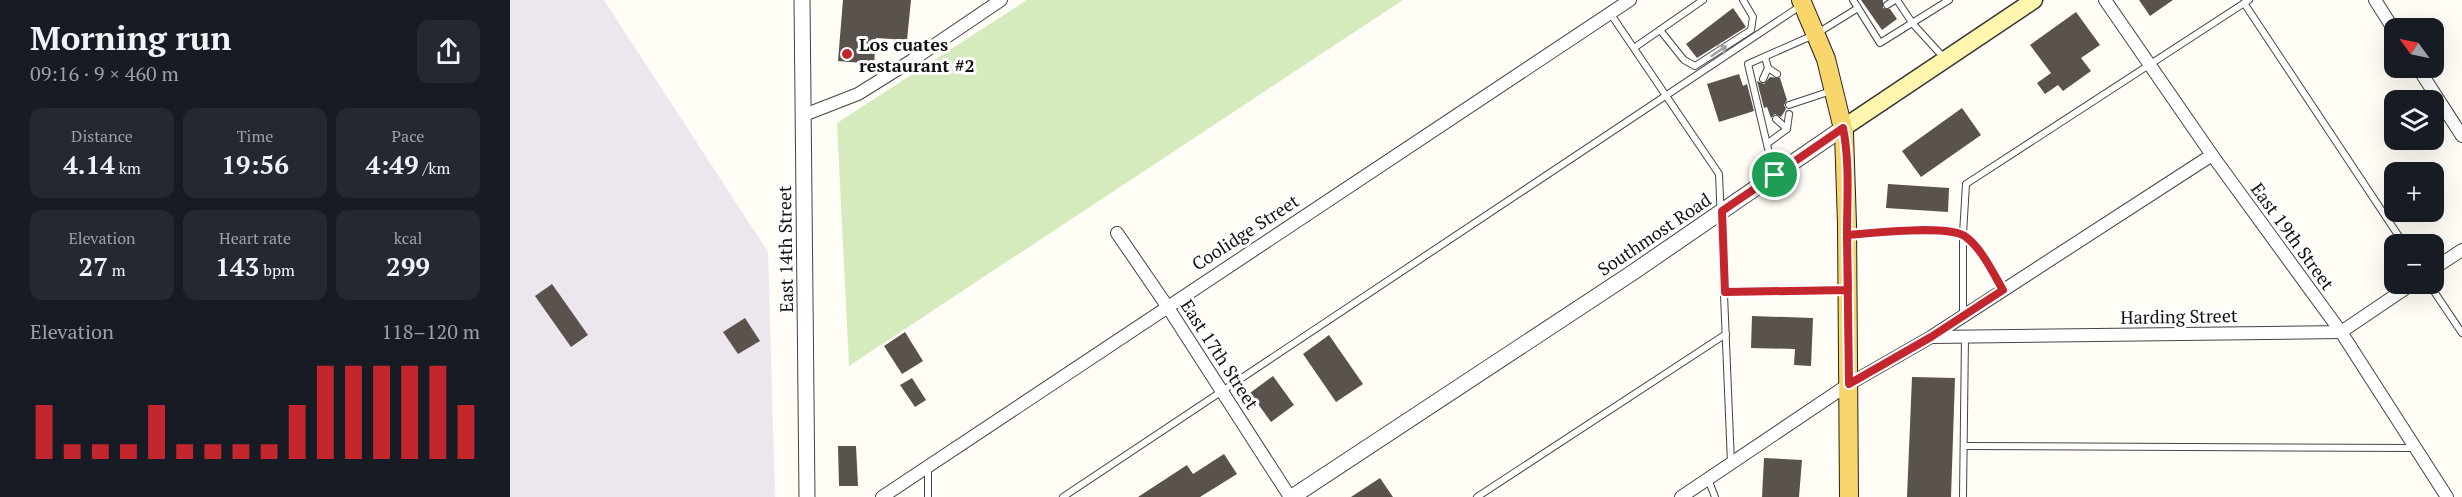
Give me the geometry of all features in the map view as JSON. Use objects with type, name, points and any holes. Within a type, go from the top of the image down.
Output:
[{"type":"main road","name":"Southmost Road","points":[[1843,128],[2034,0]]},
{"type":"main road","points":[[1802,2],[1826,59],[1843,128],[1846,163],[1849,497]]},
{"type":"street","name":"East 14th Street","points":[[802,0],[807,497]]},
{"type":"street","points":[[804,116],[858,94],[911,62],[1001,0]]},
{"type":"street","name":"Coolidge Street","points":[[882,497],[1630,0]]},
{"type":"street","name":"East 19th Street","points":[[2105,0],[2212,155],[2341,332],[2446,497]]},
{"type":"street","points":[[2375,0],[2386,18]]},
{"type":"street","points":[[2424,78],[2462,136]]},
{"type":"street","name":"Southmost Road","points":[[1291,497],[1623,280],[1843,128]]},
{"type":"street","name":"Harding Street","points":[[1681,497],[1849,384],[1931,337],[2212,155]]},
{"type":"street","name":"East 17th Street","points":[[1117,233],[1291,497]]},
{"type":"street","points":[[2444,262],[2462,250]]},
{"type":"street","points":[[2341,332],[2397,294]]},
{"type":"street","name":"Harding Street","points":[[1931,337],[2341,332]]},
{"type":"lane","points":[[1634,48],[1703,0]]},
{"type":"lane","points":[[1660,30],[1684,60],[1695,66],[1751,30],[1754,17],[1743,0]]},
{"type":"lane","points":[[1887,5],[1896,0],[1913,24],[1945,59]]},
{"type":"lane","points":[[1775,175],[1748,64],[1816,34],[1857,3],[1869,18],[1880,42],[1950,0]]},
{"type":"lane","points":[[1063,497],[1666,96],[1802,2]]},
{"type":"lane","points":[[1964,316],[1963,234],[1966,183],[2151,66],[2247,2],[2398,234]]},
{"type":"lane","points":[[1610,13],[1719,174],[1731,464]]},
{"type":"lane","points":[[1751,30],[1755,36]]},
{"type":"lane","points":[[1765,57],[1768,68],[1777,74]]},
{"type":"lane","points":[[1762,79],[1768,68]]},
{"type":"lane","points":[[1789,105],[1835,90]]},
{"type":"lane","points":[[1768,143],[1787,129],[1789,114]]},
{"type":"lane","points":[[1776,119],[1787,129]]},
{"type":"lane","points":[[1847,235],[1942,230],[1963,234],[1971,241],[2003,290]]},
{"type":"lane","points":[[1725,292],[1848,290]]},
{"type":"lane","points":[[2437,294],[2462,333]]},
{"type":"lane","points":[[1478,497],[1726,333]]},
{"type":"lane","points":[[1963,497],[1965,336]]},
{"type":"lane","points":[[1964,446],[2415,448]]},
{"type":"lane","points":[[928,466],[928,497]]},
{"type":"lane","points":[[1708,479],[1714,497]]},
{"type":"shaded area","points":[[510,0],[604,0],[768,252],[775,497],[510,497]]},
{"type":"green space","points":[[1027,0],[1403,0],[849,366],[837,123]]},
{"type":"building","points":[[843,0],[911,0],[907,40],[876,38],[874,64],[838,61]]},
{"type":"building","points":[[1861,0],[1883,0],[1883,8],[1890,9],[1897,19],[1882,30]]},
{"type":"building","points":[[2139,0],[2173,0],[2150,16]]},
{"type":"building","points":[[1733,8],[1746,27],[1697,58],[1686,44]]},
{"type":"building","points":[[2076,12],[2100,45],[2081,58],[2091,71],[2063,91],[2058,85],[2045,94],[2037,83],[2051,73],[2030,45]]},
{"type":"building","points":[[1739,74],[1743,86],[1747,84],[1754,111],[1719,122],[1707,84]]},
{"type":"building","points":[[1770,77],[1780,78],[1787,100],[1784,105],[1786,109],[1781,117],[1775,114],[1771,118],[1767,107],[1764,108],[1757,81],[1764,84]]},
{"type":"building","points":[[1962,108],[1981,135],[1921,177],[1902,151]]},
{"type":"building","points":[[1888,184],[1949,188],[1948,212],[1886,208]]},
{"type":"building","points":[[552,284],[588,335],[571,347],[535,296]]},
{"type":"building","points":[[1752,316],[1813,318],[1811,366],[1794,365],[1795,349],[1751,348]]},
{"type":"building","points":[[745,318],[760,341],[738,354],[723,332]]},
{"type":"building","points":[[905,332],[923,361],[902,374],[884,346]]},
{"type":"building","points":[[1329,335],[1363,384],[1336,402],[1303,354]]},
{"type":"building","points":[[1273,376],[1294,405],[1271,422],[1250,393]]},
{"type":"building","points":[[1912,377],[1955,378],[1951,497],[1907,497]]},
{"type":"building","points":[[912,378],[926,400],[915,407],[900,385]]},
{"type":"building","points":[[838,446],[856,446],[858,486],[839,486]]},
{"type":"building","points":[[1224,454],[1237,474],[1200,497],[1138,497],[1187,465],[1193,474]]},
{"type":"building","points":[[1764,458],[1802,460],[1799,497],[1762,497]]},
{"type":"building","points":[[1380,478],[1393,497],[1351,497]]},
{"type":"place","name":"Los cuates restaurant #2","points":[[847,54]]},
{"type":"route","points":[[1775,175],[1722,211],[1725,292],[1824,290],[1848,290],[1847,235],[1942,230],[1963,234],[1971,241],[2003,290],[1931,337],[1849,384],[1848,337],[1847,235],[1847,224],[1846,163],[1843,128],[1775,175]]}]
